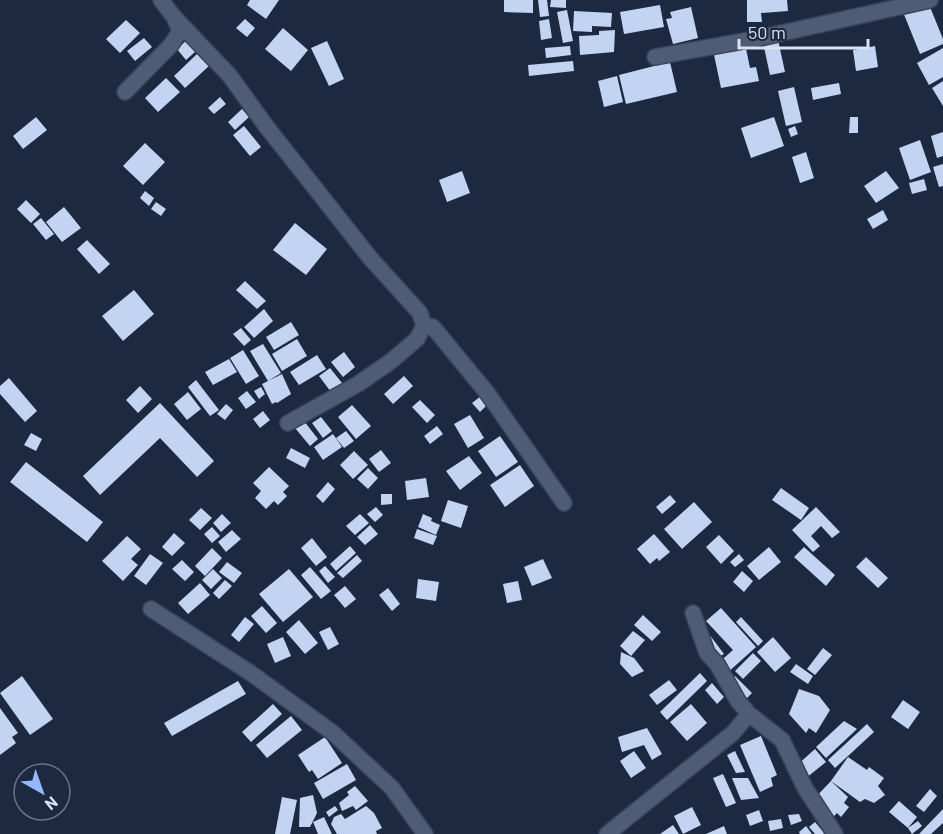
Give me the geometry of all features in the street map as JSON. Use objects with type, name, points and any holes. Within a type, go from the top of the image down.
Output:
[{"type":"street","points":[[161,0],[174,17],[230,76],[287,153],[371,259],[420,313],[424,326],[417,339],[390,362],[358,384],[288,423]]},
{"type":"street","points":[[655,57],[760,38],[930,0]]},
{"type":"street","points":[[125,92],[171,45],[180,31],[174,17]]},
{"type":"street","points":[[424,326],[433,327],[488,394],[564,502]]},
{"type":"street","points":[[150,609],[252,674],[333,733],[392,788],[425,834]]},
{"type":"street","points":[[693,613],[707,652],[717,664],[738,701],[749,714],[782,740],[805,788],[835,834]]},
{"type":"street","points":[[607,834],[733,733],[749,714]]},
{"type":"building","points":[[250,0],[279,0],[266,19],[247,5]]},
{"type":"building","points":[[504,0],[533,0],[533,13],[504,12]]},
{"type":"building","points":[[538,0],[547,0],[549,16],[540,17]]},
{"type":"building","points":[[551,0],[566,0],[566,8],[550,7]]},
{"type":"building","points":[[747,0],[787,0],[788,11],[761,13],[762,22],[747,22]]},
{"type":"building","points":[[928,2],[943,44],[920,54],[903,12]]},
{"type":"building","points":[[660,5],[664,27],[624,34],[620,12]]},
{"type":"building","points":[[691,7],[698,38],[673,44],[666,19],[672,18],[670,12]]},
{"type":"building","points":[[567,10],[573,41],[563,43],[557,12]]},
{"type":"building","points":[[574,11],[612,13],[611,27],[592,26],[592,32],[573,31]]},
{"type":"building","points":[[245,19],[255,28],[247,37],[236,28]]},
{"type":"building","points":[[549,19],[552,38],[541,40],[539,21]]},
{"type":"building","points":[[126,20],[140,33],[120,53],[106,39]]},
{"type":"building","points":[[283,28],[308,50],[291,71],[265,49]]},
{"type":"building","points":[[615,30],[614,52],[580,55],[579,36],[599,35],[599,31]]},
{"type":"building","points":[[777,35],[785,72],[770,75],[762,38]]},
{"type":"building","points":[[144,38],[152,47],[135,61],[127,51]]},
{"type":"building","points":[[187,40],[196,51],[186,60],[177,49]]},
{"type":"building","points":[[327,41],[344,79],[329,86],[311,48]]},
{"type":"building","points":[[745,44],[750,68],[756,67],[759,81],[721,88],[713,50]]},
{"type":"building","points":[[570,46],[571,55],[546,58],[545,48]]},
{"type":"building","points":[[875,46],[878,67],[856,71],[853,50]]},
{"type":"building","points":[[943,48],[943,77],[929,85],[917,63]]},
{"type":"building","points":[[197,54],[209,66],[185,88],[174,76]]},
{"type":"building","points":[[573,61],[574,71],[529,76],[528,65]]},
{"type":"building","points":[[670,62],[677,92],[626,104],[619,75]]},
{"type":"building","points":[[617,76],[623,102],[604,107],[598,81]]},
{"type":"building","points":[[166,78],[180,92],[158,112],[145,98]]},
{"type":"building","points":[[943,81],[943,106],[932,88]]},
{"type":"building","points":[[839,83],[841,94],[813,100],[811,88]]},
{"type":"building","points":[[794,87],[802,122],[786,126],[778,91]]},
{"type":"building","points":[[220,97],[226,104],[214,114],[208,108]]},
{"type":"building","points":[[242,109],[249,117],[235,130],[228,122]]},
{"type":"building","points":[[36,117],[47,130],[23,149],[13,136]]},
{"type":"building","points":[[774,117],[784,146],[751,158],[741,128]]},
{"type":"building","points":[[850,117],[858,117],[858,133],[849,133]]},
{"type":"building","points":[[244,126],[261,147],[250,156],[233,135]]},
{"type":"building","points":[[795,126],[798,134],[791,137],[788,129]]},
{"type":"building","points":[[943,132],[943,156],[937,158],[931,136]]},
{"type":"building","points":[[920,140],[931,172],[910,180],[899,148]]},
{"type":"building","points":[[145,143],[165,162],[143,185],[123,166]]},
{"type":"building","points":[[806,152],[814,178],[800,183],[792,157]]},
{"type":"building","points":[[943,164],[943,186],[939,187],[933,167]]},
{"type":"building","points":[[462,171],[470,193],[447,202],[439,180]]},
{"type":"building","points":[[886,171],[899,188],[876,203],[864,186]]},
{"type":"building","points":[[924,179],[927,190],[912,194],[909,183]]},
{"type":"building","points":[[145,191],[154,198],[149,206],[140,198]]},
{"type":"building","points":[[26,200],[40,214],[31,223],[17,209]]},
{"type":"building","points":[[156,202],[166,209],[161,216],[151,209]]},
{"type":"building","points":[[64,207],[81,228],[62,242],[46,222]]},
{"type":"building","points":[[883,210],[888,220],[873,229],[867,219]]},
{"type":"building","points":[[41,218],[54,234],[46,240],[33,224]]},
{"type":"building","points":[[295,223],[327,249],[306,275],[273,250]]},
{"type":"building","points":[[87,240],[110,264],[99,274],[77,249]]},
{"type":"building","points":[[245,281],[266,301],[257,309],[236,290]]},
{"type":"building","points":[[134,290],[154,314],[123,341],[102,316]]},
{"type":"building","points":[[264,309],[273,321],[254,338],[244,327]]},
{"type":"building","points":[[291,322],[299,335],[274,350],[266,337]]},
{"type":"building","points":[[241,328],[251,340],[244,346],[233,334]]},
{"type":"building","points":[[297,339],[307,356],[282,371],[272,354]]},
{"type":"building","points":[[263,344],[281,373],[268,381],[250,351]]},
{"type":"building","points":[[243,350],[259,376],[246,384],[230,358]]},
{"type":"building","points":[[344,352],[355,367],[343,377],[331,362]]},
{"type":"building","points":[[317,355],[326,369],[299,385],[290,372]]},
{"type":"building","points":[[229,359],[237,372],[213,385],[205,372]]},
{"type":"building","points":[[330,368],[342,383],[331,392],[319,376]]},
{"type":"building","points":[[282,374],[291,394],[272,404],[262,384]]},
{"type":"building","points":[[404,376],[413,386],[393,404],[384,394]]},
{"type":"building","points":[[9,378],[37,411],[25,422],[0,394],[0,386]]},
{"type":"building","points":[[196,380],[219,410],[210,416],[188,387]]},
{"type":"building","points":[[140,386],[152,399],[138,413],[126,400]]},
{"type":"building","points":[[261,387],[265,394],[259,399],[254,391]]},
{"type":"building","points":[[247,391],[256,402],[246,409],[238,398]]},
{"type":"building","points":[[188,392],[201,409],[187,420],[174,404]]},
{"type":"building","points":[[481,396],[488,404],[480,412],[472,403]]},
{"type":"building","points":[[420,400],[435,415],[427,423],[412,407]]},
{"type":"building","points":[[160,403],[214,461],[197,477],[160,438],[100,495],[83,476]]},
{"type":"building","points":[[226,404],[233,410],[225,420],[217,414]]},
{"type":"building","points":[[352,405],[371,426],[356,439],[338,417]]},
{"type":"building","points":[[263,411],[270,420],[260,428],[253,419]]},
{"type":"building","points":[[470,415],[484,438],[468,448],[454,424]]},
{"type":"building","points":[[321,417],[332,431],[323,438],[312,423]]},
{"type":"building","points":[[304,421],[318,439],[310,446],[295,428]]},
{"type":"building","points":[[437,426],[443,434],[430,444],[424,436]]},
{"type":"building","points":[[346,431],[354,441],[344,448],[336,438]]},
{"type":"building","points":[[31,433],[42,439],[36,451],[24,445]]},
{"type":"building","points":[[333,434],[342,447],[323,460],[314,447]]},
{"type":"building","points":[[500,436],[518,462],[496,477],[478,451]]},
{"type":"building","points":[[291,448],[310,458],[305,468],[286,458]]},
{"type":"building","points":[[381,450],[391,463],[379,472],[369,459]]},
{"type":"building","points":[[354,451],[368,465],[353,479],[340,465]]},
{"type":"building","points":[[469,456],[482,473],[460,490],[446,471]]},
{"type":"building","points":[[26,462],[103,522],[87,542],[10,482]]},
{"type":"building","points":[[520,465],[534,486],[505,507],[490,485]]},
{"type":"building","points":[[269,467],[289,486],[283,492],[287,496],[278,505],[274,501],[266,509],[255,498],[261,491],[253,483]]},
{"type":"building","points":[[368,468],[378,478],[368,489],[357,479]]},
{"type":"building","points":[[426,478],[429,497],[407,500],[405,481]]},
{"type":"building","points":[[328,482],[335,489],[323,503],[316,496]]},
{"type":"building","points":[[781,488],[809,508],[801,520],[772,500]]},
{"type":"building","points":[[381,494],[392,494],[392,504],[381,505]]},
{"type":"building","points":[[670,495],[676,502],[662,514],[656,507]]},
{"type":"building","points":[[448,500],[468,506],[461,528],[441,521]]},
{"type":"building","points":[[694,502],[712,522],[682,549],[664,529]]},
{"type":"building","points":[[376,507],[383,515],[375,522],[367,514]]},
{"type":"building","points":[[816,507],[840,532],[832,538],[821,526],[811,536],[820,546],[813,552],[792,530]]},
{"type":"building","points":[[201,508],[212,518],[200,530],[189,520]]},
{"type":"building","points":[[222,514],[231,523],[221,532],[213,523]]},
{"type":"building","points":[[360,514],[369,523],[355,535],[346,526]]},
{"type":"building","points":[[423,514],[440,525],[436,535],[418,527]]},
{"type":"building","points":[[370,525],[378,534],[365,545],[357,537]]},
{"type":"building","points":[[212,527],[220,536],[212,543],[204,534]]},
{"type":"building","points":[[417,529],[437,536],[433,545],[414,538]]},
{"type":"building","points":[[232,530],[241,539],[226,552],[218,542]]},
{"type":"building","points":[[174,533],[185,543],[172,556],[162,547]]},
{"type":"building","points":[[654,534],[670,552],[659,561],[657,558],[650,564],[637,549]]},
{"type":"building","points":[[719,535],[734,551],[721,564],[706,547]]},
{"type":"building","points":[[127,536],[141,549],[131,559],[138,565],[123,581],[102,561]]},
{"type":"building","points":[[312,538],[327,557],[316,566],[301,548]]},
{"type":"building","points":[[350,546],[356,553],[336,571],[330,564]]},
{"type":"building","points":[[769,547],[781,562],[759,580],[747,566]]},
{"type":"building","points":[[804,547],[835,575],[826,586],[794,557]]},
{"type":"building","points":[[212,548],[222,558],[205,576],[195,566]]},
{"type":"building","points":[[150,554],[163,563],[146,585],[134,576]]},
{"type":"building","points":[[739,554],[744,560],[735,567],[730,562]]},
{"type":"building","points":[[357,555],[362,561],[343,578],[337,573]]},
{"type":"building","points":[[866,557],[888,578],[878,588],[856,567]]},
{"type":"building","points":[[543,559],[552,578],[532,586],[524,567]]},
{"type":"building","points":[[182,560],[194,572],[185,581],[172,569]]},
{"type":"building","points":[[227,562],[242,573],[234,583],[219,572]]},
{"type":"building","points":[[325,566],[335,577],[328,583],[319,571]]},
{"type":"building","points":[[310,567],[331,591],[321,599],[301,575]]},
{"type":"building","points":[[213,569],[222,578],[211,589],[202,580]]},
{"type":"building","points":[[289,569],[313,597],[283,622],[259,594]]},
{"type":"building","points":[[742,571],[753,581],[744,592],[733,582]]},
{"type":"building","points":[[418,579],[439,582],[436,601],[416,598]]},
{"type":"building","points":[[225,580],[232,586],[219,599],[213,593]]},
{"type":"building","points":[[518,581],[522,600],[507,603],[503,584]]},
{"type":"building","points":[[200,583],[210,595],[188,614],[178,603]]},
{"type":"building","points":[[345,586],[356,599],[345,608],[334,595]]},
{"type":"building","points":[[388,588],[400,604],[392,611],[379,595]]},
{"type":"building","points":[[262,606],[277,623],[266,633],[251,616]]},
{"type":"building","points":[[721,608],[756,647],[726,674],[717,664],[733,650],[706,621]]},
{"type":"building","points":[[643,615],[661,632],[652,641],[634,625]]},
{"type":"building","points":[[245,617],[254,624],[239,642],[231,635]]},
{"type":"building","points":[[741,617],[763,641],[758,646],[736,622]]},
{"type":"building","points":[[299,620],[318,643],[305,654],[286,632]]},
{"type":"building","points":[[330,627],[339,644],[328,650],[319,632]]},
{"type":"building","points":[[633,631],[645,640],[631,656],[620,646]]},
{"type":"building","points":[[709,634],[724,654],[717,658],[706,637]]},
{"type":"building","points":[[283,637],[291,656],[275,663],[267,644]]},
{"type":"building","points":[[773,637],[791,658],[775,672],[757,652]]},
{"type":"building","points":[[823,648],[832,655],[815,675],[807,669]]},
{"type":"building","points":[[621,652],[634,658],[644,671],[632,677],[620,664]]},
{"type":"building","points":[[753,653],[761,661],[743,679],[735,671]]},
{"type":"building","points":[[796,664],[813,676],[808,684],[790,672]]},
{"type":"building","points":[[700,673],[707,681],[667,720],[660,712]]},
{"type":"building","points":[[22,676],[53,719],[30,735],[0,693]]},
{"type":"building","points":[[735,676],[752,693],[746,699],[730,681]]},
{"type":"building","points":[[669,680],[677,690],[657,705],[649,695]]},
{"type":"building","points":[[238,681],[246,694],[172,736],[164,723]]},
{"type":"building","points":[[712,683],[724,697],[717,704],[705,690]]},
{"type":"building","points":[[799,689],[819,696],[830,710],[816,733],[809,728],[806,733],[789,714]]},
{"type":"building","points":[[903,700],[920,712],[908,729],[891,717]]},
{"type":"building","points":[[273,704],[282,714],[251,742],[242,732]]},
{"type":"building","points":[[691,704],[707,723],[687,741],[670,722]]},
{"type":"building","points":[[0,708],[18,733],[12,737],[16,743],[0,755]]},
{"type":"building","points":[[291,716],[302,730],[267,758],[256,745]]},
{"type":"building","points":[[844,721],[857,729],[826,758],[816,747]]},
{"type":"building","points":[[867,724],[874,732],[835,768],[828,760]]},
{"type":"building","points":[[647,728],[662,754],[652,760],[644,745],[622,752],[618,737]]},
{"type":"building","points":[[761,736],[777,775],[771,778],[773,786],[760,792],[740,745]]},
{"type":"building","points":[[325,737],[342,763],[318,779],[312,770],[309,772],[298,755]]},
{"type":"building","points":[[815,749],[826,762],[806,778],[796,766]]},
{"type":"building","points":[[634,751],[646,768],[631,778],[620,761]]},
{"type":"building","points":[[735,751],[745,772],[736,773],[727,755]]},
{"type":"building","points":[[848,757],[867,770],[869,767],[884,778],[878,786],[885,795],[874,803],[865,799],[860,802],[831,781]]},
{"type":"building","points":[[347,764],[356,780],[323,799],[314,783]]},
{"type":"building","points":[[723,774],[736,803],[726,807],[713,778]]},
{"type":"building","points":[[732,778],[748,778],[759,798],[741,800]]},
{"type":"building","points":[[831,781],[848,797],[844,803],[849,807],[841,817],[837,813],[831,819],[812,801]]},
{"type":"building","points":[[355,786],[368,801],[356,810],[353,806],[342,811],[339,803]]},
{"type":"building","points":[[930,789],[937,796],[924,812],[916,806]]},
{"type":"building","points":[[313,795],[317,813],[310,827],[299,827],[300,798]]},
{"type":"building","points":[[282,797],[297,800],[290,834],[275,834]]},
{"type":"building","points":[[899,801],[917,817],[908,828],[889,812]]},
{"type":"building","points":[[335,806],[338,810],[329,817],[326,812]]},
{"type":"building","points":[[366,806],[374,813],[382,828],[376,831],[377,834],[337,834],[331,824],[334,817],[341,814],[345,819]]},
{"type":"building","points":[[692,807],[701,825],[683,834],[674,816]]},
{"type":"building","points":[[943,809],[943,823],[931,834],[919,834]]},
{"type":"building","points":[[759,810],[763,821],[750,826],[746,815]]},
{"type":"building","points":[[799,814],[802,821],[791,825],[788,815]]},
{"type":"building","points":[[324,817],[332,834],[318,834],[313,822]]},
{"type":"building","points":[[781,819],[783,828],[770,831],[768,821]]},
{"type":"building","points":[[918,821],[922,826],[912,834],[908,828]]},
{"type":"building","points":[[815,822],[825,834],[815,834],[809,827]]},
{"type":"building","points":[[673,825],[679,834],[660,834]]},
{"type":"building","points":[[724,826],[727,834],[706,834]]},
{"type":"building","points":[[806,826],[812,834],[800,834],[799,832]]}]
